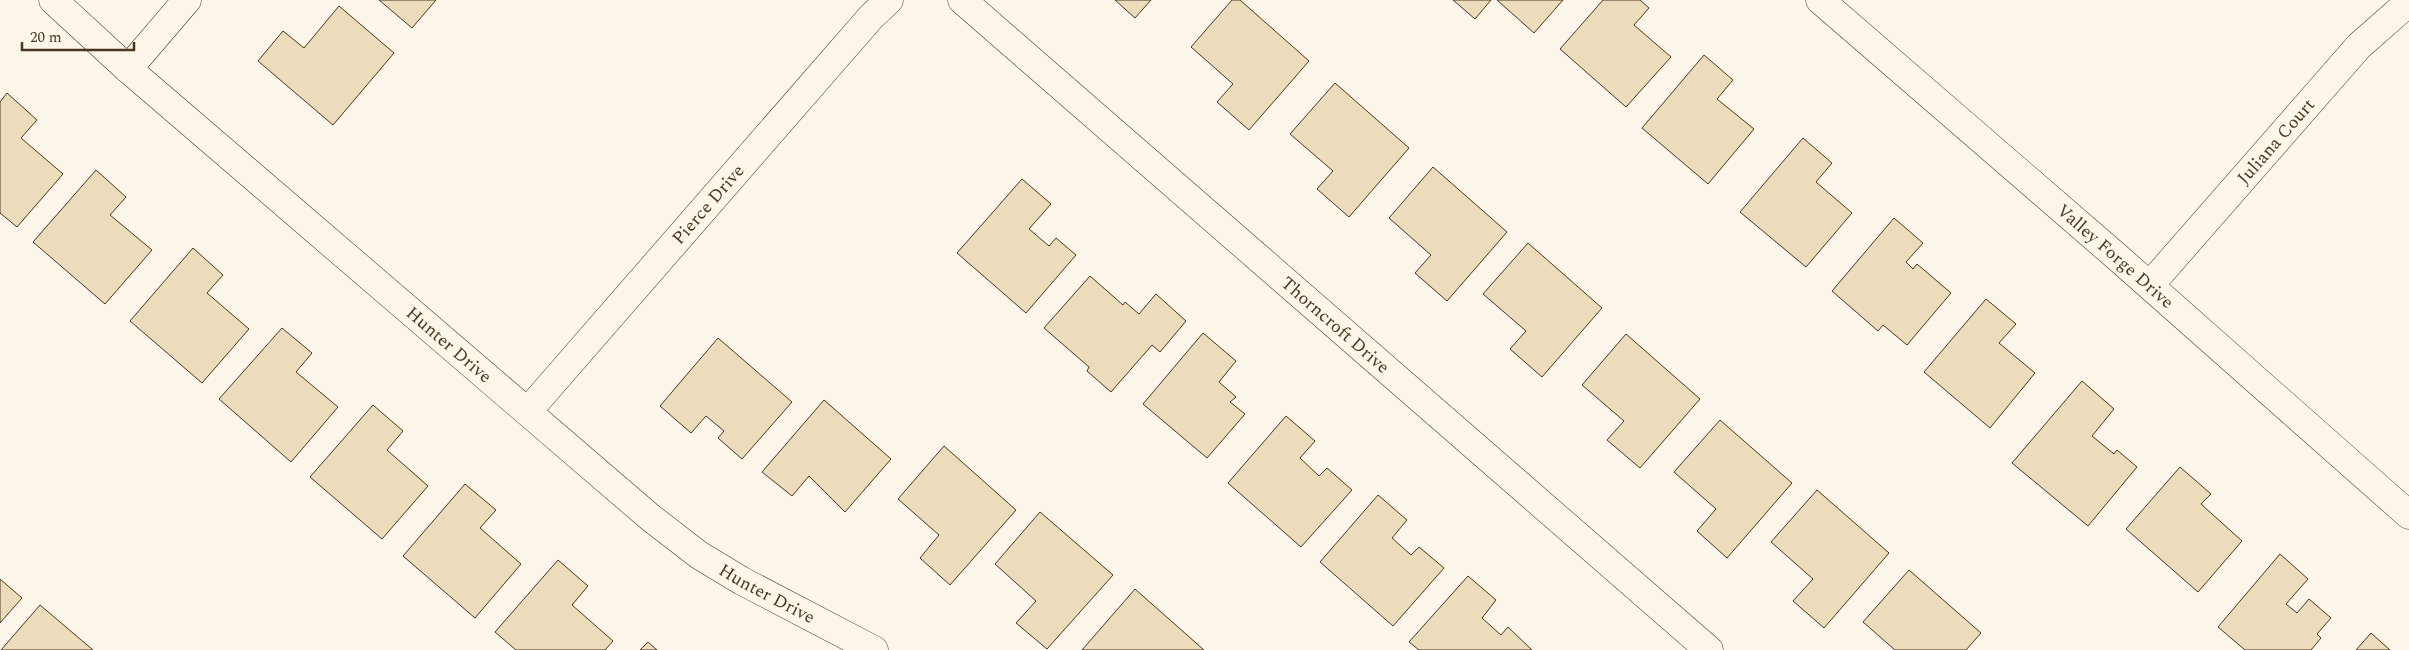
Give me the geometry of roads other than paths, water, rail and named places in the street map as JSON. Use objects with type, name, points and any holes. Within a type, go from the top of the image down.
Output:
[{"type":"street","name":"Hunter Drive","points":[[53,0],[128,69],[651,518],[699,555],[742,581],[874,650]]},
{"type":"street","points":[[128,69],[187,0]]},
{"type":"street","name":"Pierce Drive","points":[[528,411],[865,24],[889,0]]},
{"type":"street","name":"Thorncroft Drive","points":[[962,0],[1709,650]]},
{"type":"street","name":"Valley Forge Drive","points":[[1820,0],[2150,285],[2409,514]]},
{"type":"street","name":"Juliana Court","points":[[2150,285],[2359,46],[2409,2]]}]
